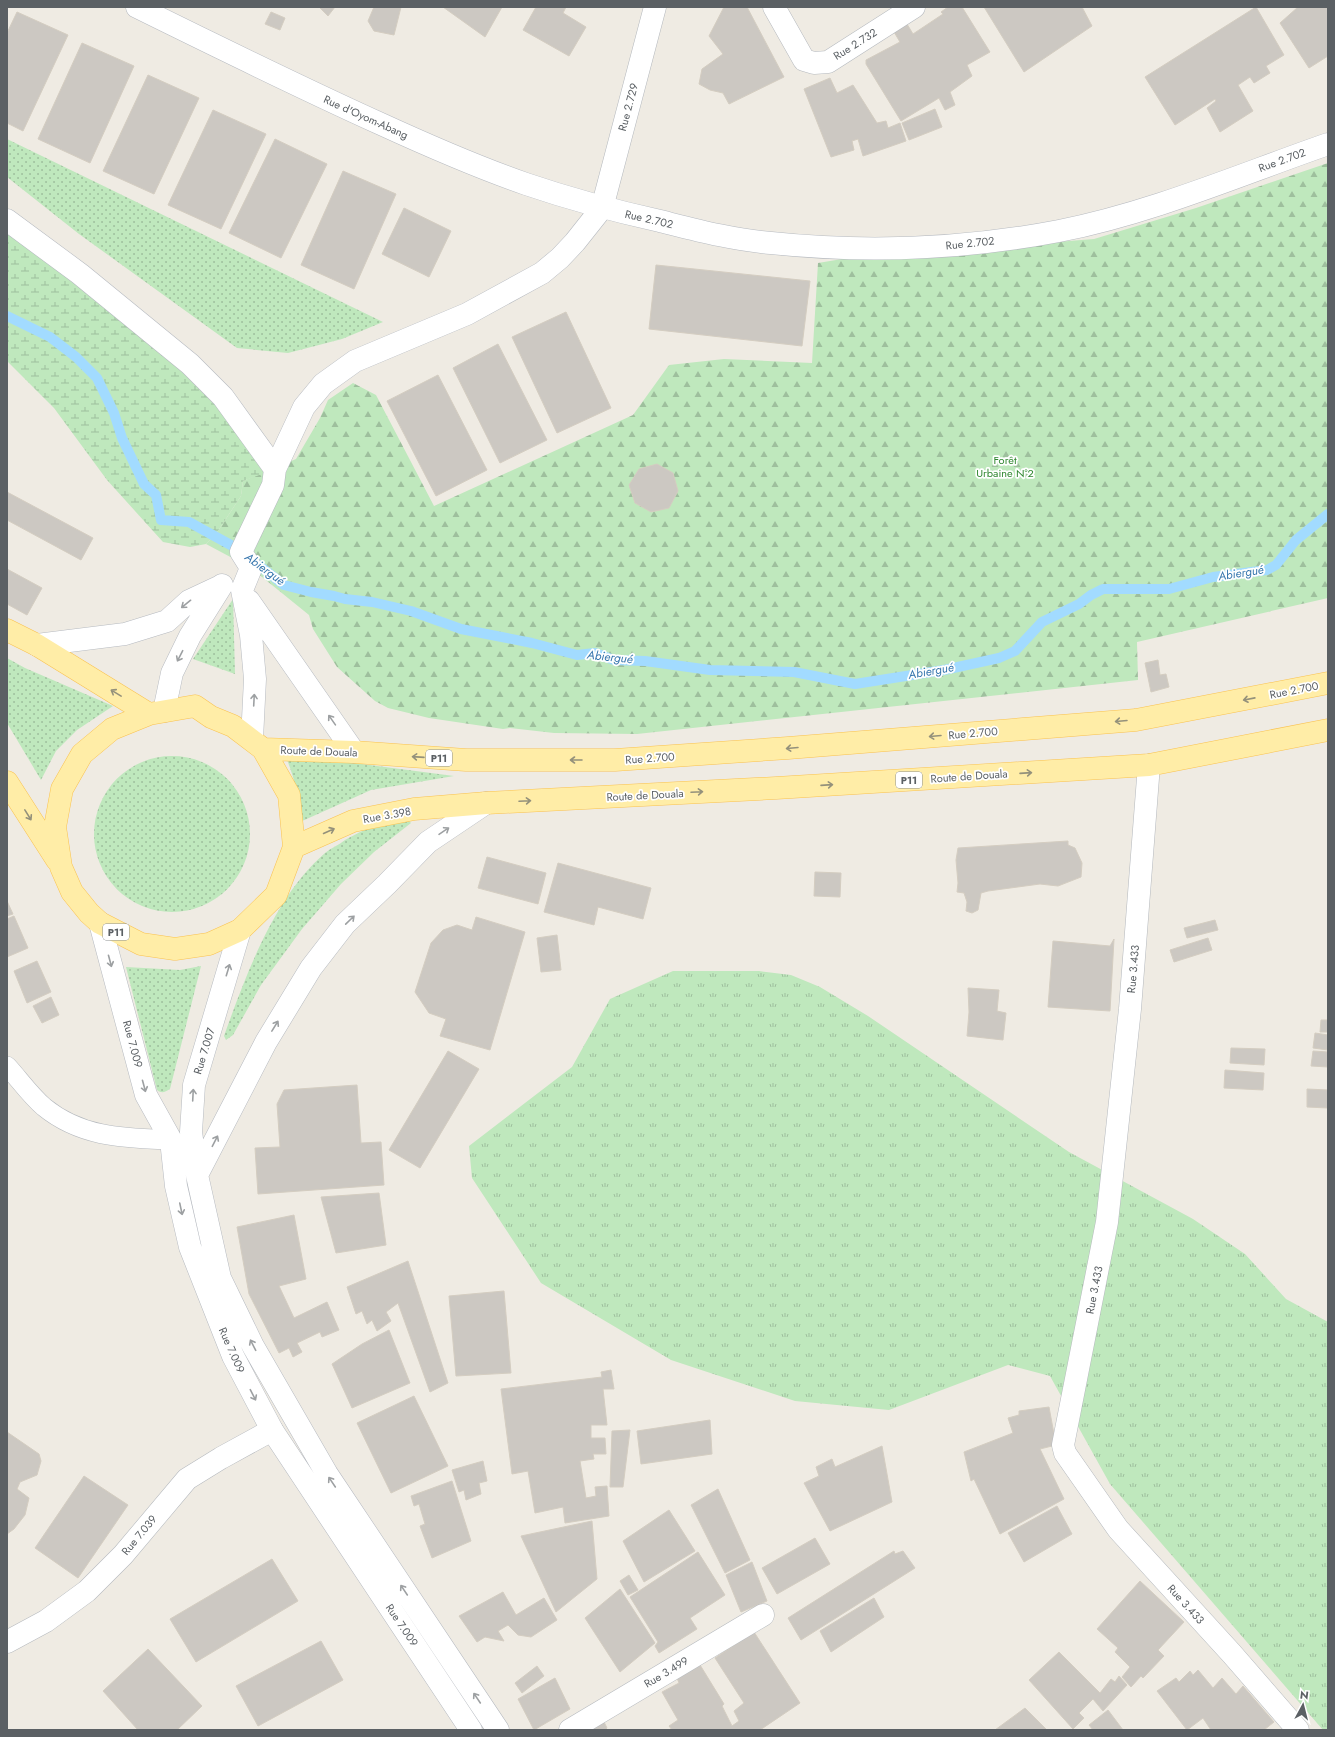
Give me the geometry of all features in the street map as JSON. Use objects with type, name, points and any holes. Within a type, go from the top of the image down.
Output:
[{"type":"main road","name":"Rue d'Oyom-Abang","points":[[137,7],[332,102],[447,154],[525,184],[602,208]]},
{"type":"main road","name":"Rue 2.729","points":[[602,208],[655,7]]},
{"type":"main road","name":"Rue 2.732","points":[[774,7],[804,60],[814,63],[828,62],[914,7]]},
{"type":"main road","name":"Rue 2.702","points":[[602,208],[706,232],[769,243],[838,248],[930,248],[1059,231],[1127,216],[1328,144]]},
{"type":"main road","points":[[258,744],[255,679],[244,583],[251,568],[241,552],[304,407],[323,384],[355,362],[467,314],[542,273],[560,258],[575,242],[602,208]]},
{"type":"main road","points":[[7,220],[80,274],[190,364],[223,397],[274,477]]},
{"type":"main road","points":[[37,646],[125,634],[167,621],[189,600],[220,586],[244,583]]},
{"type":"main road","points":[[244,583],[354,752]]},
{"type":"main road","points":[[7,630],[157,713],[172,673],[190,636],[220,586]]},
{"type":"main road","name":"Rue 2.700","points":[[615,760],[788,748],[1136,720],[1328,683]]},
{"type":"main road","name":"Route de Douala","points":[[195,706],[211,717],[233,726],[258,744],[289,795],[294,847],[276,895],[240,930],[209,944],[175,949],[141,944],[100,923],[89,913],[72,892],[61,867],[55,827],[62,789],[82,754],[112,728],[157,713],[195,706]]},
{"type":"main road","name":"Route de Douala","points":[[486,803],[776,788],[1150,765],[1328,730]]},
{"type":"main road","name":"Route de Douala","points":[[258,744],[466,760],[615,760]]},
{"type":"main road","name":"Rue 3.433","points":[[1150,765],[1130,1009],[1107,1222],[1063,1445],[1065,1453],[1118,1529],[1232,1654],[1298,1730]]},
{"type":"main road","name":"P11","points":[[7,782],[61,867]]},
{"type":"main road","points":[[197,1175],[266,1042],[311,968],[345,924],[428,842],[486,803]]},
{"type":"main road","name":"Rue 3.398","points":[[294,847],[353,821],[414,809],[486,803]]},
{"type":"main road","name":"Rue 7.009","points":[[100,923],[146,1095],[171,1140],[176,1186],[190,1247],[233,1356],[272,1430],[465,1728]]},
{"type":"main road","name":"Rue 7.007","points":[[197,1175],[191,1132],[194,1085],[240,930]]},
{"type":"main road","name":"Rue 7.009","points":[[197,1175],[220,1278],[253,1346],[327,1474],[498,1730]]},
{"type":"main road","name":"Rue 7.039","points":[[7,1642],[46,1621],[87,1591],[122,1555],[187,1479],[221,1458],[272,1430]]},
{"type":"main road","name":"Rue 3.499","points":[[570,1730],[763,1614]]},
{"type":"lane","points":[[7,1066],[43,1106],[69,1124],[94,1133],[124,1138],[171,1140]]},
{"type":"green space","points":[[7,139],[383,322],[342,339],[288,353],[237,348],[79,234],[7,177]]},
{"type":"green space","name":"Forêt Urbaine N°2","points":[[1328,163],[1328,598],[1137,642],[1138,680],[637,734],[554,733],[510,728],[503,729],[429,718],[388,708],[375,701],[337,667],[313,629],[309,615],[251,568],[206,544],[216,534],[241,496],[243,481],[296,459],[320,418],[328,400],[353,383],[376,395],[434,506],[633,415],[669,365],[724,359],[812,363],[818,263],[842,259],[1094,239],[1196,208]]},
{"type":"green space","points":[[7,220],[190,364],[275,469],[243,481],[241,496],[216,534],[206,544],[190,547],[163,542],[107,480],[54,408],[7,361]]},
{"type":"green space","points":[[233,599],[235,674],[193,659]]},
{"type":"green space","points":[[7,658],[25,668],[113,706],[77,730],[56,751],[41,780],[7,723]]},
{"type":"green space","points":[[285,754],[454,776],[371,790],[300,822],[299,803],[296,788]]},
{"type":"green space","points":[[172,756],[202,762],[215,769],[227,779],[237,791],[244,804],[250,834],[244,864],[237,877],[227,889],[215,899],[202,906],[172,912],[142,906],[129,899],[117,889],[107,877],[100,864],[94,834],[100,804],[107,791],[117,779],[129,769],[142,762]]},
{"type":"green space","points":[[409,821],[411,823],[374,852],[341,884],[302,929],[261,985],[233,1035],[226,1040],[224,1036],[252,963],[276,914],[307,871],[327,851],[360,832],[381,824]]},
{"type":"green space","points":[[201,966],[170,1089],[165,1092],[160,1092],[157,1090],[126,967],[180,970]]},
{"type":"green space","points":[[673,971],[759,971],[791,975],[820,987],[868,1016],[1069,1152],[1193,1219],[1245,1254],[1286,1299],[1328,1322],[1328,1730],[1323,1730],[1110,1484],[1050,1376],[1008,1365],[889,1410],[795,1401],[671,1360],[541,1283],[472,1178],[469,1146],[572,1067],[610,999]]},
{"type":"building","points":[[319,7],[335,7],[328,16]]},
{"type":"building","points":[[374,7],[401,7],[394,35],[374,31],[368,21]]},
{"type":"building","points":[[443,7],[502,7],[485,37]]},
{"type":"building","points":[[536,7],[566,7],[563,13],[586,27],[569,56],[523,30]]},
{"type":"building","points":[[724,7],[747,7],[784,77],[729,104],[723,93],[710,90],[699,84],[702,69],[723,54],[709,36]]},
{"type":"building","points":[[948,7],[962,7],[990,52],[967,65],[972,76],[950,92],[955,105],[945,110],[939,98],[901,121],[866,64],[866,60],[900,42],[894,32],[907,24],[913,34],[943,14],[941,12]]},
{"type":"building","points":[[984,7],[1082,7],[1092,26],[1024,72]]},
{"type":"building","points":[[1256,7],[1284,55],[1266,66],[1270,73],[1254,83],[1250,77],[1238,85],[1253,111],[1220,132],[1207,108],[1216,101],[1215,99],[1175,125],[1145,77]]},
{"type":"building","points":[[1298,7],[1328,7],[1328,56],[1309,68],[1280,23]]},
{"type":"building","points":[[17,12],[68,35],[23,131],[7,123],[7,33]]},
{"type":"building","points":[[271,12],[285,18],[280,30],[265,24]]},
{"type":"building","points":[[82,43],[134,66],[90,163],[38,139]]},
{"type":"building","points":[[148,75],[199,98],[154,194],[103,171]]},
{"type":"building","points":[[830,78],[837,93],[853,85],[877,123],[886,121],[888,128],[900,123],[906,141],[863,156],[858,139],[852,141],[854,150],[831,157],[804,89]]},
{"type":"building","points":[[935,109],[942,127],[909,140],[902,123]]},
{"type":"building","points":[[213,110],[266,134],[221,229],[168,205]]},
{"type":"building","points":[[275,139],[327,164],[281,258],[229,233]]},
{"type":"building","points":[[343,171],[396,194],[354,289],[301,265]]},
{"type":"building","points":[[404,208],[451,231],[429,277],[382,254]]},
{"type":"building","points":[[656,265],[810,281],[802,346],[649,329]]},
{"type":"building","points":[[566,312],[611,408],[557,433],[512,337]]},
{"type":"building","points":[[498,344],[547,440],[500,463],[453,368]]},
{"type":"building","points":[[438,375],[487,470],[436,496],[387,401]]},
{"type":"building","points":[[657,464],[673,473],[678,491],[669,508],[651,512],[635,503],[629,485],[639,469]]},
{"type":"building","points":[[7,492],[93,538],[81,560],[7,520]]},
{"type":"building","points":[[7,569],[42,588],[27,615],[7,604]]},
{"type":"building","points":[[1158,660],[1160,675],[1166,674],[1169,687],[1151,692],[1145,663]]},
{"type":"building","points":[[1068,841],[1068,845],[1075,848],[1082,863],[1081,877],[1058,886],[1040,884],[981,893],[978,910],[972,913],[966,911],[967,902],[964,893],[957,892],[958,883],[956,860],[958,848]]},
{"type":"building","points":[[487,857],[546,873],[538,904],[478,888]]},
{"type":"building","points":[[558,863],[651,888],[643,919],[598,907],[594,925],[544,912]]},
{"type":"building","points":[[815,872],[841,873],[840,897],[814,896]]},
{"type":"building","points":[[7,901],[13,914],[7,916]]},
{"type":"building","points":[[14,916],[28,948],[7,957],[7,919]]},
{"type":"building","points":[[476,917],[525,932],[490,1050],[440,1036],[446,1019],[429,1013],[415,992],[431,943],[443,930],[457,925],[472,930]]},
{"type":"building","points":[[1215,920],[1218,930],[1187,938],[1184,928]]},
{"type":"building","points":[[557,935],[561,970],[541,972],[537,938]]},
{"type":"building","points":[[1208,938],[1212,950],[1174,962],[1170,950]]},
{"type":"building","points":[[1114,939],[1110,1011],[1048,1007],[1053,941],[1110,946]]},
{"type":"building","points":[[37,961],[51,992],[27,1003],[14,971]]},
{"type":"building","points":[[968,988],[999,990],[997,1011],[1006,1013],[1003,1040],[967,1036],[969,1012]]},
{"type":"building","points":[[51,997],[59,1015],[42,1023],[33,1006]]},
{"type":"building","points":[[1321,1020],[1328,1020],[1328,1032],[1320,1032]]},
{"type":"building","points":[[1315,1033],[1328,1035],[1328,1050],[1313,1048]]},
{"type":"building","points":[[1231,1048],[1265,1049],[1264,1065],[1230,1063]]},
{"type":"building","points":[[448,1051],[479,1069],[420,1168],[389,1150]]},
{"type":"building","points":[[1313,1051],[1328,1052],[1328,1067],[1311,1066]]},
{"type":"building","points":[[1225,1070],[1264,1073],[1263,1090],[1224,1088]]},
{"type":"building","points":[[357,1085],[361,1143],[381,1142],[384,1185],[258,1194],[255,1148],[280,1147],[277,1104],[284,1090]]},
{"type":"building","points":[[1307,1089],[1328,1090],[1328,1108],[1307,1107]]},
{"type":"building","points":[[379,1193],[386,1245],[336,1253],[321,1197]]},
{"type":"building","points":[[294,1215],[306,1279],[279,1286],[294,1318],[327,1302],[339,1330],[322,1337],[320,1332],[297,1343],[302,1352],[293,1357],[289,1348],[279,1353],[249,1294],[237,1227]]},
{"type":"building","points":[[408,1261],[448,1383],[430,1392],[398,1303],[386,1312],[391,1321],[377,1331],[372,1320],[367,1324],[362,1311],[356,1314],[347,1287]]},
{"type":"building","points":[[504,1291],[511,1373],[456,1376],[449,1296]]},
{"type":"building","points":[[389,1330],[410,1383],[352,1408],[332,1364],[362,1344]]},
{"type":"building","points":[[611,1370],[614,1389],[603,1389],[607,1425],[591,1425],[591,1438],[605,1438],[606,1454],[593,1454],[594,1459],[580,1461],[586,1498],[596,1496],[595,1487],[607,1486],[609,1516],[565,1523],[563,1507],[535,1513],[528,1471],[512,1474],[501,1389],[602,1377],[601,1372]]},
{"type":"building","points":[[414,1396],[448,1466],[391,1493],[357,1423]]},
{"type":"building","points":[[1049,1407],[1056,1445],[1040,1449],[1064,1499],[1000,1534],[974,1479],[971,1481],[964,1452],[1013,1433],[1008,1418],[1019,1415],[1019,1411]]},
{"type":"building","points":[[710,1420],[712,1454],[641,1464],[637,1431]]},
{"type":"building","points":[[630,1430],[623,1487],[610,1487],[612,1431]]},
{"type":"building","points":[[7,1432],[39,1454],[41,1461],[37,1475],[20,1482],[17,1489],[29,1498],[25,1515],[14,1529],[7,1534]]},
{"type":"building","points":[[882,1446],[892,1502],[830,1531],[804,1483],[819,1476],[816,1467],[832,1459],[835,1467]]},
{"type":"building","points":[[483,1461],[487,1481],[479,1483],[481,1494],[466,1500],[464,1490],[459,1492],[452,1470]]},
{"type":"building","points":[[84,1476],[128,1505],[78,1578],[35,1548]]},
{"type":"building","points":[[452,1481],[471,1541],[432,1558],[420,1526],[425,1524],[419,1504],[414,1506],[411,1496]]},
{"type":"building","points":[[718,1489],[750,1560],[725,1573],[691,1505]]},
{"type":"building","points":[[1057,1506],[1072,1534],[1024,1562],[1008,1533]]},
{"type":"building","points":[[669,1510],[695,1551],[644,1582],[623,1541]]},
{"type":"building","points":[[592,1521],[597,1579],[556,1612],[521,1536]]},
{"type":"building","points":[[815,1538],[830,1564],[777,1594],[762,1568]]},
{"type":"building","points":[[894,1551],[895,1554],[903,1551],[915,1568],[801,1640],[788,1618]]},
{"type":"building","points":[[698,1552],[725,1595],[690,1618],[697,1629],[659,1653],[655,1646],[658,1642],[630,1597]]},
{"type":"building","points":[[272,1559],[298,1601],[196,1662],[170,1619]]},
{"type":"building","points":[[752,1562],[767,1601],[741,1612],[726,1575]]},
{"type":"building","points":[[629,1575],[638,1590],[628,1595],[620,1581]]},
{"type":"building","points":[[1140,1581],[1184,1622],[1158,1650],[1164,1656],[1143,1678],[1141,1676],[1131,1687],[1122,1677],[1130,1667],[1115,1652],[1118,1648],[1097,1629]]},
{"type":"building","points":[[620,1589],[655,1643],[620,1672],[585,1618]]},
{"type":"building","points":[[503,1592],[516,1615],[544,1598],[557,1620],[531,1637],[518,1635],[508,1625],[498,1631],[504,1641],[485,1637],[477,1642],[459,1616]]},
{"type":"building","points":[[874,1598],[884,1617],[831,1652],[820,1631]]},
{"type":"building","points":[[754,1632],[800,1703],[760,1730],[672,1730],[669,1726],[678,1720],[662,1692],[679,1683],[676,1675],[697,1660],[724,1704],[722,1706],[732,1726],[739,1721],[734,1711],[744,1703],[715,1658]]},
{"type":"building","points":[[321,1641],[343,1680],[258,1726],[236,1686]]},
{"type":"building","points":[[148,1649],[202,1706],[177,1730],[138,1730],[103,1691]]},
{"type":"building","points":[[1059,1652],[1100,1693],[1111,1679],[1115,1682],[1119,1676],[1127,1685],[1103,1711],[1093,1699],[1079,1713],[1084,1718],[1073,1729],[1029,1680]]},
{"type":"building","points":[[537,1666],[544,1676],[522,1693],[515,1683]]},
{"type":"building","points":[[1198,1670],[1213,1688],[1222,1678],[1236,1694],[1243,1686],[1274,1722],[1264,1730],[1211,1730],[1203,1718],[1187,1730],[1157,1691],[1176,1678],[1179,1682],[1190,1671],[1193,1675]]},
{"type":"building","points":[[555,1678],[570,1709],[534,1730],[518,1699]]},
{"type":"building","points":[[1025,1708],[1047,1730],[995,1730]]},
{"type":"building","points":[[1108,1710],[1123,1730],[1093,1730],[1089,1725]]},
{"type":"building","points":[[602,1718],[607,1728],[605,1730],[582,1730]]},
{"type":"waterway","name":"Abiergué","points":[[7,316],[50,337],[76,357],[97,378],[114,413],[122,438],[144,484],[156,495],[161,520],[189,522],[238,549],[284,585],[345,599],[372,602],[411,611],[461,629],[532,643],[577,655],[595,653],[614,660],[645,661],[710,670],[794,672],[855,684],[944,670],[999,658],[1015,651],[1042,622],[1079,604],[1091,595],[1103,589],[1169,589],[1213,577],[1267,570],[1276,565],[1296,540],[1328,514]]}]
